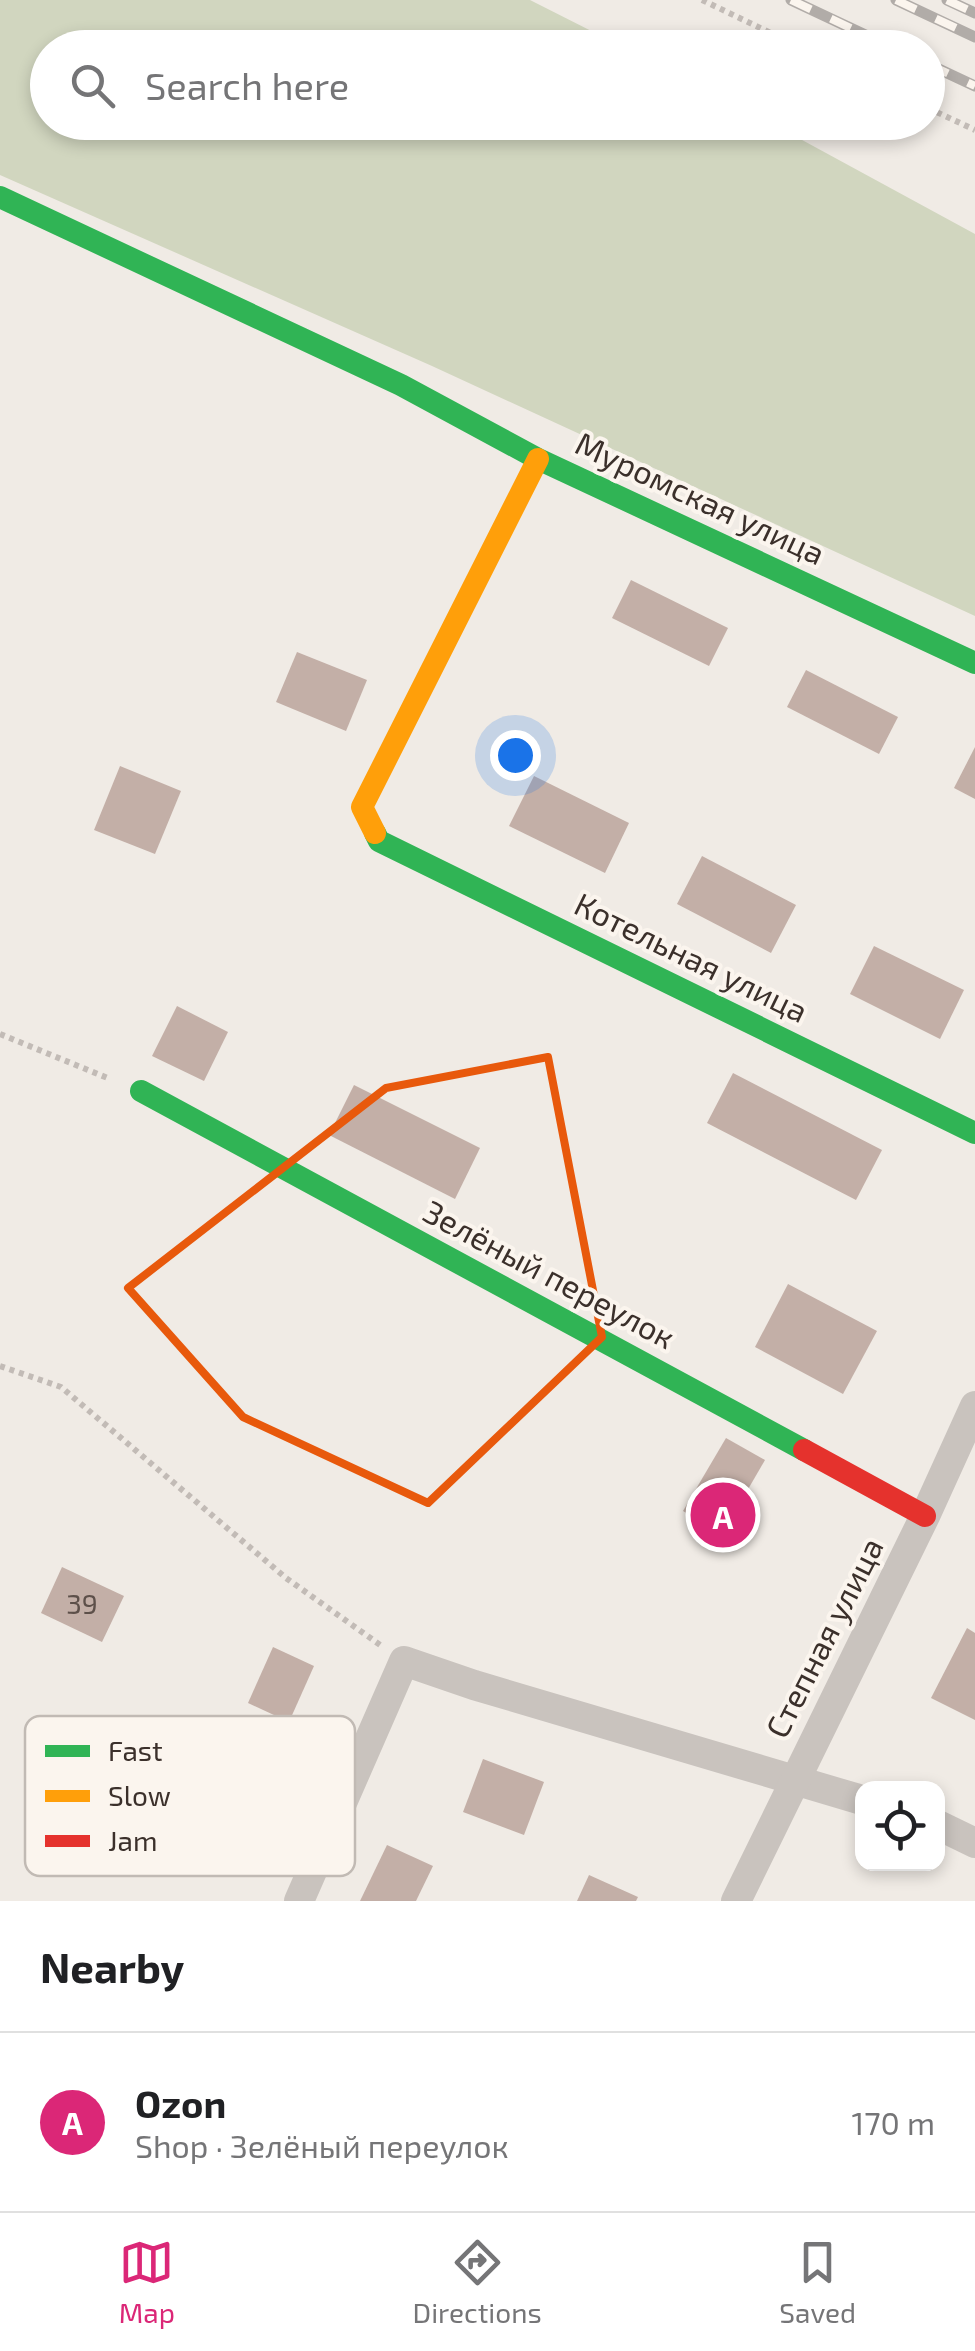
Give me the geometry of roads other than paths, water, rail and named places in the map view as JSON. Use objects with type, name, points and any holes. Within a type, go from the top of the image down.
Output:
[{"type":"street","name":"Муромская улица","points":[[0,197],[401,385],[538,459],[975,663]]},
{"type":"street","name":"Котельная улица","points":[[538,459],[362,807],[379,842],[975,1133]]},
{"type":"street","name":"Зелёный переулок","points":[[141,1091],[926,1516]]},
{"type":"street","name":"Степная улица","points":[[736,1901],[926,1516],[975,1406]]},
{"type":"street","points":[[355,1773],[404,1661],[474,1686],[855,1798]]},
{"type":"street","points":[[945,1828],[975,1843]]},
{"type":"street","points":[[299,1901],[310,1876]]},
{"type":"railway","points":[[791,0],[855,30]]},
{"type":"railway","points":[[896,0],[975,37]]},
{"type":"railway","points":[[947,0],[975,13]]},
{"type":"railway","points":[[945,72],[975,86]]},
{"type":"place","name":"Ozon","points":[[723,1515]]}]
